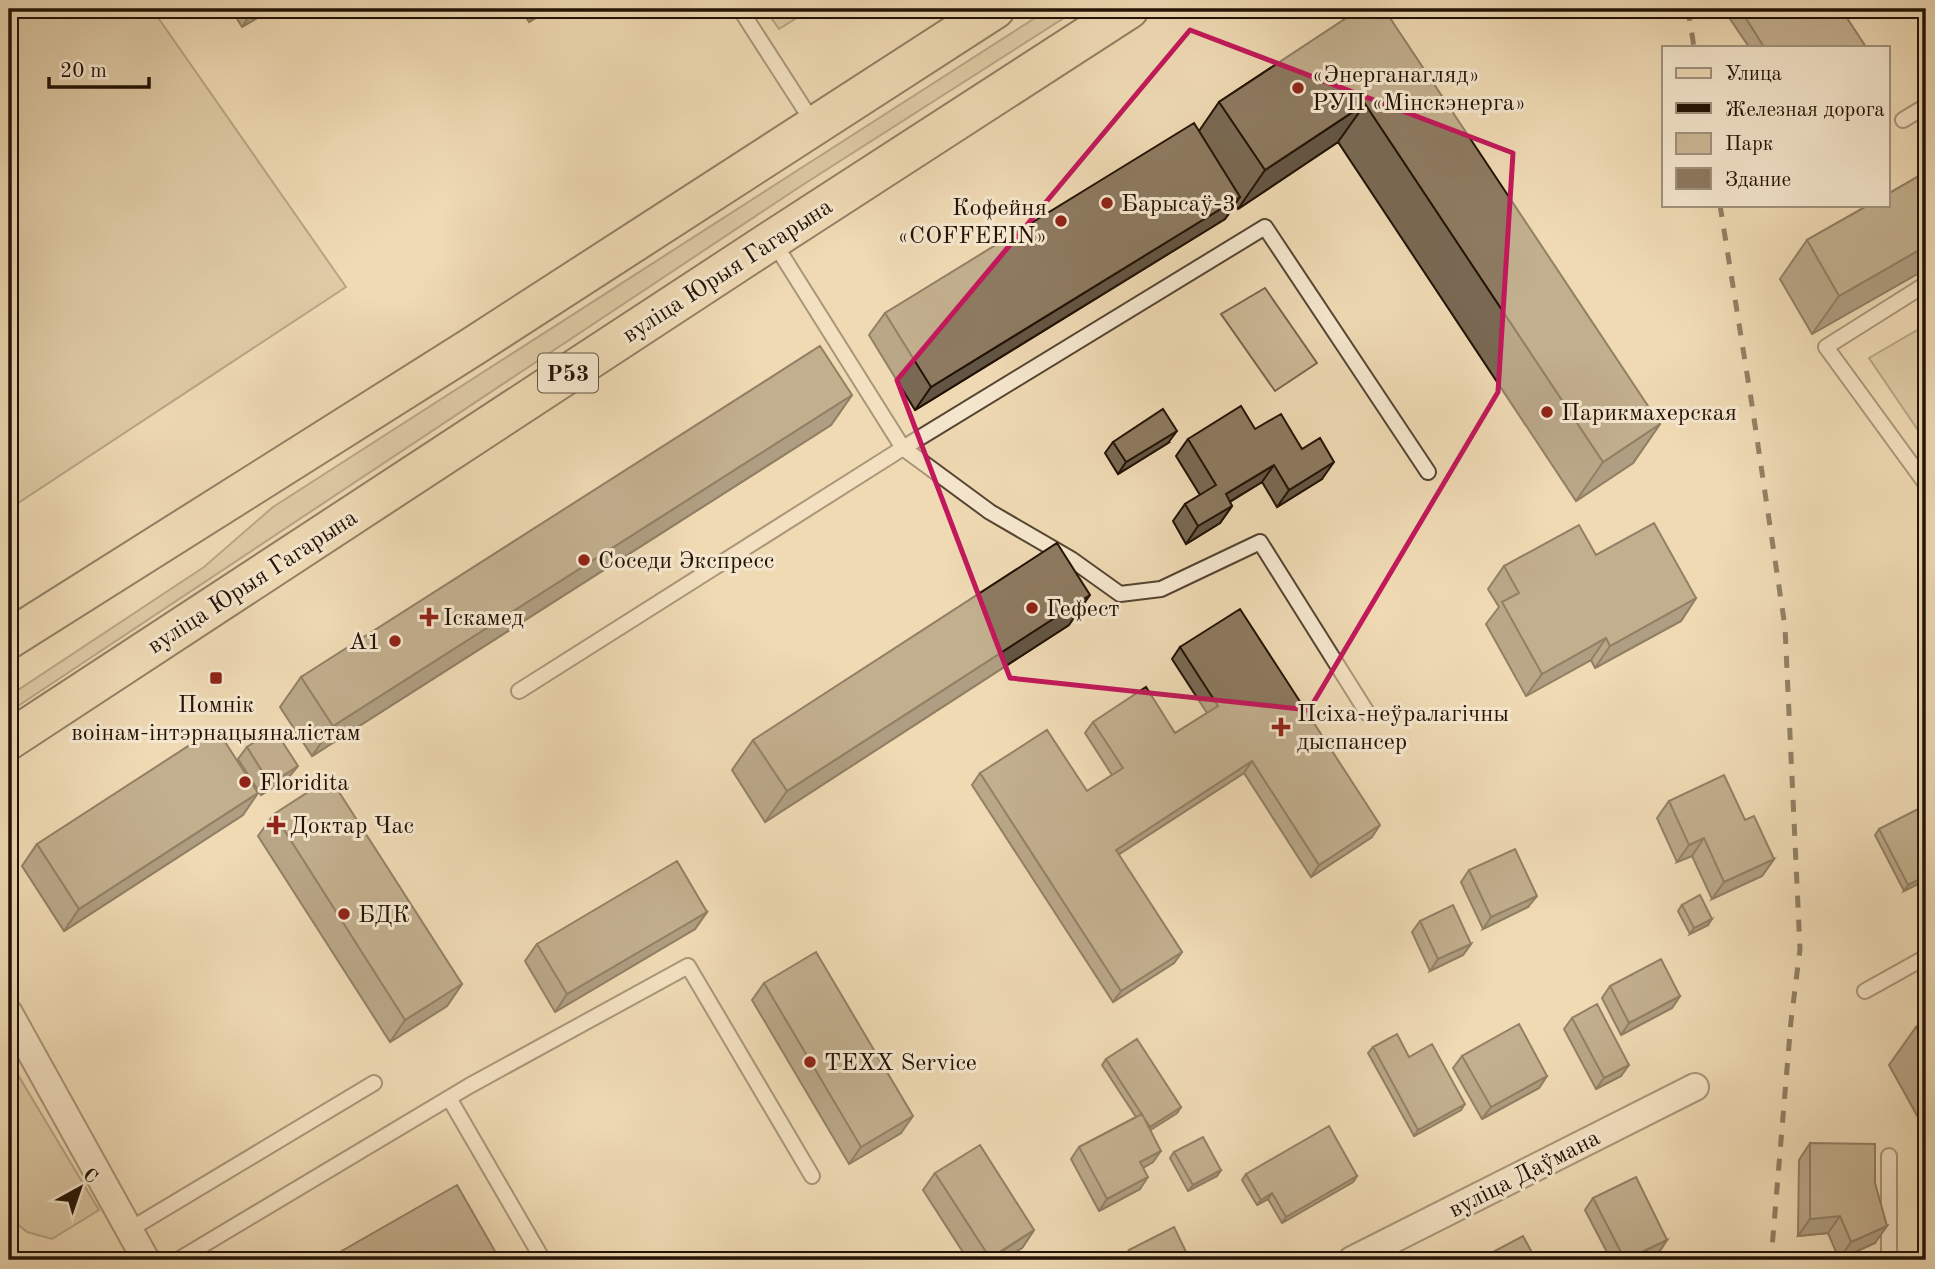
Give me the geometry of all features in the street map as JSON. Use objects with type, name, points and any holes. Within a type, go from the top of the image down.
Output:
[{"type":"main road","points":[[9,639],[472,347],[995,9]]},
{"type":"main road","name":"вуліца Юрыя Гагарына","points":[[9,740],[1129,9]]},
{"type":"street","points":[[9,1013],[146,1260]]},
{"type":"street","name":"вуліца Даўмана","points":[[1352,1260],[1695,1087]]},
{"type":"lane","points":[[740,9],[814,125]]},
{"type":"lane","points":[[1903,120],[1926,106]]},
{"type":"lane","points":[[519,691],[903,448],[1265,227],[1428,472]]},
{"type":"lane","points":[[772,240],[903,448],[990,512],[1071,559],[1120,594],[1161,589],[1260,542],[1368,714]]},
{"type":"lane","points":[[1926,284],[1826,347],[1926,484]]},
{"type":"lane","points":[[1865,991],[1926,957]]},
{"type":"lane","points":[[178,1260],[449,1098],[688,967],[812,1176]]},
{"type":"lane","points":[[129,1230],[374,1083]]},
{"type":"lane","points":[[449,1098],[543,1260]]},
{"type":"lane","points":[[1889,1156],[1889,1260]]},
{"type":"highlighted area","points":[[1190,30],[1513,153],[1498,392],[1309,710],[1010,678],[897,380]]},
{"type":"green space","points":[[9,9],[152,9],[346,287],[9,509]]},
{"type":"green space","points":[[765,9],[811,9],[779,29]]},
{"type":"green space","points":[[1049,9],[1078,9],[801,186],[9,712],[9,696],[204,567],[273,507]]},
{"type":"green space","points":[[1265,288],[1317,363],[1275,391],[1221,314]]},
{"type":"green space","points":[[1926,325],[1926,442],[1869,358]]},
{"type":"green space","points":[[9,1060],[99,1210],[52,1239],[27,1232],[9,1217]]},
{"type":"building","points":[[1360,9],[1384,9],[1660,424],[1603,462],[1365,104],[1265,170],[1219,102]]},
{"type":"building","points":[[1740,9],[1841,9],[1865,46],[1763,46]]},
{"type":"building","points":[[1194,123],[1240,197],[931,387],[885,313]]},
{"type":"building","points":[[1926,172],[1926,246],[1839,296],[1807,240],[1867,206],[1890,206],[1890,193]]},
{"type":"building","points":[[820,346],[852,395],[333,726],[301,677]]},
{"type":"building","points":[[1241,406],[1255,429],[1281,414],[1302,449],[1320,438],[1334,462],[1289,490],[1274,465],[1226,494],[1232,506],[1198,526],[1185,504],[1216,485],[1188,439]]},
{"type":"building","points":[[1163,409],[1177,431],[1126,462],[1113,442]]},
{"type":"building","points":[[1654,523],[1696,598],[1610,646],[1606,638],[1542,674],[1502,602],[1519,593],[1504,566],[1579,525],[1596,555]]},
{"type":"building","points":[[1057,543],[1090,595],[787,791],[753,740]]},
{"type":"building","points":[[1240,609],[1380,825],[1319,865],[1252,761],[1116,850],[1182,952],[1121,991],[980,773],[1047,730],[1087,791],[1123,768],[1093,722],[1146,687],[1175,733],[1218,706],[1180,647]]},
{"type":"building","points":[[216,728],[258,793],[79,909],[37,844]]},
{"type":"building","points":[[274,729],[298,766],[270,784],[247,747]]},
{"type":"building","points":[[1724,775],[1745,820],[1754,816],[1774,859],[1724,882],[1704,838],[1689,845],[1669,801]]},
{"type":"building","points":[[330,778],[462,984],[405,1020],[274,814]]},
{"type":"building","points":[[1926,805],[1926,876],[1908,885],[1879,829]]},
{"type":"building","points":[[1515,849],[1537,896],[1491,917],[1469,870]]},
{"type":"building","points":[[677,861],[707,912],[567,994],[537,944]]},
{"type":"building","points":[[1700,895],[1712,919],[1694,928],[1682,905]]},
{"type":"building","points":[[1453,905],[1471,944],[1438,959],[1420,921]]},
{"type":"building","points":[[816,952],[913,1116],[861,1147],[764,983]]},
{"type":"building","points":[[1661,959],[1680,996],[1629,1023],[1610,986]]},
{"type":"building","points":[[1597,1004],[1629,1065],[1604,1078],[1572,1018]]},
{"type":"building","points":[[1926,1021],[1926,1046],[1916,1027]]},
{"type":"building","points":[[1519,1024],[1547,1076],[1491,1107],[1462,1056]]},
{"type":"building","points":[[1397,1034],[1409,1057],[1432,1044],[1465,1104],[1418,1130],[1373,1047]]},
{"type":"building","points":[[1137,1039],[1181,1107],[1150,1127],[1106,1059]]},
{"type":"building","points":[[1142,1114],[1161,1151],[1140,1162],[1148,1177],[1107,1199],[1079,1147]]},
{"type":"building","points":[[1329,1126],[1357,1176],[1286,1217],[1272,1193],[1261,1200],[1246,1174]]},
{"type":"building","points":[[1203,1137],[1221,1170],[1193,1185],[1174,1152]]},
{"type":"building","points":[[1810,1143],[1875,1144],[1875,1183],[1887,1226],[1851,1242],[1840,1216],[1810,1219]]},
{"type":"building","points":[[980,1145],[1034,1230],[990,1258],[935,1173]]},
{"type":"building","points":[[1636,1177],[1667,1240],[1625,1260],[1593,1198]]},
{"type":"building","points":[[457,1185],[500,1260],[326,1260]]},
{"type":"building","points":[[1174,1227],[1190,1260],[1135,1260],[1129,1250]]},
{"type":"building","points":[[1523,1236],[1536,1260],[1494,1260],[1491,1253]]},
{"type":"railway","points":[[1688,9],[1694,46]]},
{"type":"railway","points":[[1720,206],[1785,627],[1800,949],[1791,1021],[1771,1260]]},
{"type":"place","name":"«Энерганагляд» РУП «Мінскэнерга»","points":[[1298,88]]},
{"type":"place","name":"Барысаў-3","points":[[1107,203]]},
{"type":"place","name":"Кофейня «COFFEEIN»","points":[[1061,221]]},
{"type":"place","name":"Парикмахерская","points":[[1547,412]]},
{"type":"place","name":"Соседи Экспресс","points":[[584,560]]},
{"type":"place","name":"Гефест","points":[[1032,608]]},
{"type":"place","name":"Іскамед","points":[[429,617]]},
{"type":"place","name":"A1","points":[[395,641]]},
{"type":"place","name":"Помнік воінам-інтэрнацыяналістам","points":[[216,678]]},
{"type":"place","name":"Псіха-неўралагічны дыспансер","points":[[1281,727]]},
{"type":"place","name":"Floridita","points":[[245,782]]},
{"type":"place","name":"Доктар Час","points":[[276,825]]},
{"type":"place","name":"БДК","points":[[344,914]]},
{"type":"place","name":"TEXX Service","points":[[810,1062]]}]
